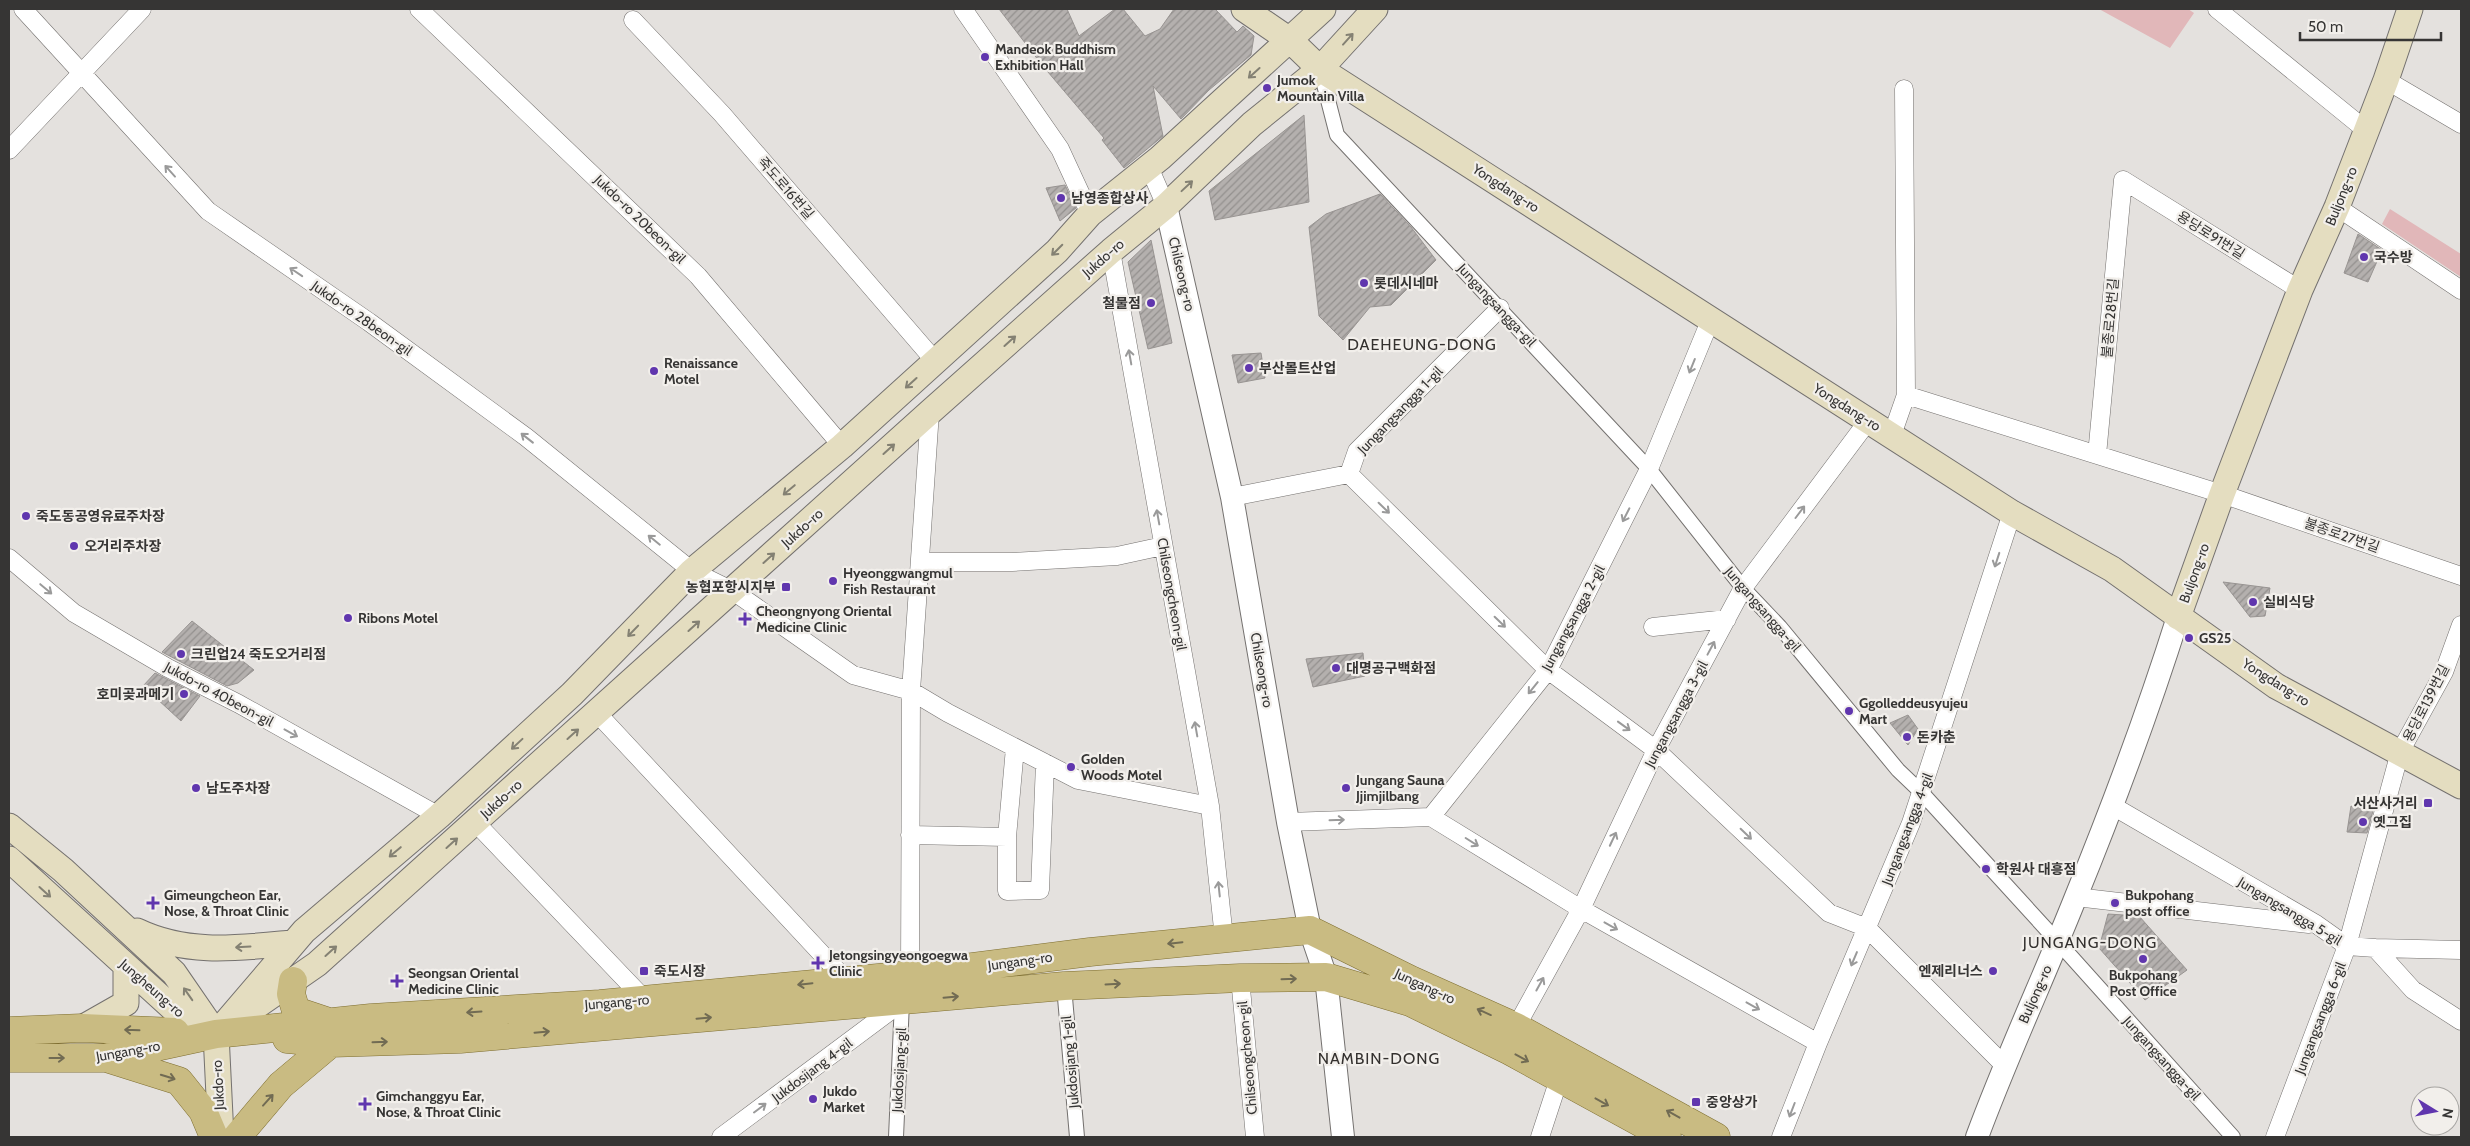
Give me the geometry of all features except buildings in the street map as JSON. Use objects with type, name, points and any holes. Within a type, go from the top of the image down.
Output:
[{"type":"main road","name":"Yongdang-ro","points":[[1244,9],[1291,41],[1320,69],[1710,321],[1868,422],[1892,435],[2012,514],[2112,569],[2276,686],[2461,786]]},
{"type":"main road","points":[[216,1034],[292,943],[439,816],[572,694],[692,571],[842,446],[1057,251],[1090,214],[1149,167],[1291,41],[1324,9]]},
{"type":"main road","name":"Jukdo-ro","points":[[221,1137],[216,1034],[317,964],[930,412],[1111,251],[1166,206],[1252,124],[1320,69],[1375,9]]},
{"type":"main road","name":"Buljong-ro","points":[[2178,617],[2222,494],[2300,290],[2337,207],[2367,131],[2410,9]]},
{"type":"main road","name":"Jungheung-ro","points":[[9,826],[63,870],[174,973],[216,1034]]},
{"type":"main road","name":"Jungheung-ro","points":[[9,859],[178,1013],[216,1034]]},
{"type":"main road","points":[[121,924],[158,942],[197,948],[292,943]]},
{"type":"main road","name":"Jungang-ro","points":[[330,1033],[910,975],[1090,952],[1310,930],[1411,980],[1516,1027],[1716,1137]]},
{"type":"main road","points":[[82,1028],[126,1003],[126,966]]},
{"type":"main road","name":"Jungang-ro","points":[[9,1030],[82,1028],[216,1034],[330,1033],[460,1039],[902,1002],[1064,986],[1240,978],[1326,977],[1410,1002],[1510,1051],[1667,1137]]},
{"type":"main road","points":[[237,1137],[281,1085],[330,1033],[296,1011],[291,994],[293,981]]},
{"type":"main road","name":"Jungang-ro","points":[[9,1058],[105,1058],[216,1034]]},
{"type":"main road","points":[[105,1058],[179,1081],[203,1111],[214,1137]]},
{"type":"street","name":"Jukdo-ro 28beon-gil","points":[[23,9],[208,211],[369,322],[526,437],[692,571],[733,591],[852,675],[911,691],[948,713],[1078,780],[1210,806]]},
{"type":"street","points":[[9,150],[142,9]]},
{"type":"street","name":"Jukdo-ro 20beon-gil","points":[[419,9],[698,276],[842,446]]},
{"type":"street","points":[[963,9],[1060,149],[1090,214]]},
{"type":"street","points":[[2217,9],[2367,131]]},
{"type":"street","name":"죽도로16번길","points":[[633,20],[722,114],[935,361]]},
{"type":"street","name":"Jungangsangga-gil","points":[[1320,69],[1337,136],[1649,469],[1743,588],[1780,627],[1898,770],[1922,793],[2233,1137]]},
{"type":"street","points":[[2386,80],[2461,124]]},
{"type":"street","points":[[1892,435],[1906,395],[1904,89]]},
{"type":"street","points":[[1149,167],[1166,206]]},
{"type":"street","name":"용당로91번길","points":[[2123,180],[2300,290]]},
{"type":"street","name":"불종로28번길","points":[[2097,456],[2123,180]]},
{"type":"street","name":"Chilseong-ro","points":[[1166,206],[1232,497],[1288,822],[1310,930],[1326,977],[1342,1137]]},
{"type":"street","points":[[2337,207],[2461,290]]},
{"type":"street","name":"Chilseongcheon-gil","points":[[1111,251],[1210,806],[1224,938]]},
{"type":"street","name":"Jungangsangga 1-gil","points":[[1349,474],[1358,451],[1500,308]]},
{"type":"street","name":"Jungangsangga 2-gil","points":[[1430,817],[1548,670],[1649,469],[1710,321]]},
{"type":"street","points":[[1906,395],[2222,494]]},
{"type":"street","points":[[910,975],[911,691],[930,412]]},
{"type":"street","name":"Jungangsangga 3-gil","points":[[1516,1027],[1581,909],[1656,750],[1743,588],[1868,422]]},
{"type":"street","points":[[1232,497],[1349,474],[1548,670],[1656,750],[1829,913],[1867,928],[2004,1065]]},
{"type":"street","name":"불종로27번길","points":[[2222,494],[2461,576]]},
{"type":"street","name":"Jungangsangga 4-gil","points":[[1781,1137],[1922,793],[2012,514]]},
{"type":"street","points":[[920,562],[1012,562],[1109,556],[1163,546]]},
{"type":"street","name":"Jukdo-ro 40beon-gil","points":[[9,558],[74,613],[168,668],[239,704],[439,816]]},
{"type":"street","name":"Buljong-ro","points":[[1977,1137],[2004,1065],[2076,897],[2158,678],[2178,617]]},
{"type":"street","points":[[1653,627],[1727,619]]},
{"type":"street","name":"용당로139번길","points":[[2400,752],[2444,672],[2461,625]]},
{"type":"street","points":[[597,713],[846,980]]},
{"type":"street","points":[[1015,748],[1007,837],[1007,891],[1040,890],[1045,763]]},
{"type":"street","name":"Jungangsangga 6-gil","points":[[2275,1137],[2347,946],[2400,752]]},
{"type":"street","name":"Jungangsangga 5-gil","points":[[2111,805],[2316,924],[2347,946],[2461,950]]},
{"type":"street","points":[[1288,822],[1430,817],[1581,909],[1818,1043]]},
{"type":"street","points":[[475,822],[645,1000]]},
{"type":"street","points":[[910,835],[1007,837]]},
{"type":"street","points":[[2076,897],[2316,924]]},
{"type":"street","points":[[2374,948],[2413,990],[2461,1021]]},
{"type":"street","name":"Chilseongcheon-gil","points":[[1240,978],[1254,1137]]},
{"type":"street","name":"Jukdosijang 1-gil","points":[[1064,986],[1077,1137]]},
{"type":"street","name":"Jukdosijang 4-gil","points":[[730,1134],[902,1002]]},
{"type":"street","name":"Jukdosijang-gil","points":[[896,1137],[902,1002]]},
{"type":"street","points":[[1540,1137],[1559,1078]]},
{"type":"shaded area","points":[[2099,9],[2188,9],[2194,13],[2170,48]]},
{"type":"shaded area","points":[[2390,209],[2461,254],[2461,277],[2382,224]]},
{"type":"place","name":"Mandeok Buddhism Exhibition Hall","points":[[985,57]]},
{"type":"place","name":"Jumok Mountain Villa","points":[[1267,88]]},
{"type":"place","name":"남영종합상사","points":[[1061,198]]},
{"type":"place","name":"국수방","points":[[2364,257]]},
{"type":"place","name":"롯데시네마","points":[[1364,283]]},
{"type":"place","name":"철물점","points":[[1151,303]]},
{"type":"place","name":"부산볼트산업","points":[[1249,368]]},
{"type":"place","name":"Renaissance Motel","points":[[654,371]]},
{"type":"place","name":"죽도동공영유료주차장","points":[[26,516]]},
{"type":"place","name":"오거리주차장","points":[[74,546]]},
{"type":"place","name":"Hyeonggwangmul Fish Restaurant","points":[[833,581]]},
{"type":"place","name":"농협포항시지부","points":[[786,587]]},
{"type":"place","name":"실비식당","points":[[2253,602]]},
{"type":"place","name":"Ribons Motel","points":[[348,618]]},
{"type":"place","name":"Cheongnyong Oriental Medicine Clinic","points":[[745,619]]},
{"type":"place","name":"GS25","points":[[2189,638]]},
{"type":"place","name":"크린업24 죽도오거리점","points":[[181,654]]},
{"type":"place","name":"대명공구백화점","points":[[1336,668]]},
{"type":"place","name":"호미곶과메기","points":[[184,694]]},
{"type":"place","name":"Ggolleddeusyujeu Mart","points":[[1849,711]]},
{"type":"place","name":"돈카춘","points":[[1907,737]]},
{"type":"place","name":"Golden Woods Motel","points":[[1071,767]]},
{"type":"place","name":"남도주차장","points":[[196,788]]},
{"type":"place","name":"Jungang Sauna Jjimjilbang","points":[[1346,788]]},
{"type":"place","name":"서산사거리","points":[[2428,803]]},
{"type":"place","name":"옛그집","points":[[2363,822]]},
{"type":"place","name":"학원사 대흥점","points":[[1986,869]]},
{"type":"place","name":"Gimeungcheon Ear, Nose, & Throat Clinic","points":[[153,903]]},
{"type":"place","name":"Bukpohang post office","points":[[2115,903]]},
{"type":"place","name":"Bukpohang Post Office","points":[[2143,959]]},
{"type":"place","name":"Jetongsingyeongoegwa Clinic","points":[[818,963]]},
{"type":"place","name":"죽도시장","points":[[644,971]]},
{"type":"place","name":"엔제리너스","points":[[1993,971]]},
{"type":"place","name":"Seongsan Oriental Medicine Clinic","points":[[397,981]]},
{"type":"place","name":"Jukdo Market","points":[[813,1099]]},
{"type":"place","name":"중앙상가","points":[[1696,1102]]},
{"type":"place","name":"Gimchanggyu Ear, Nose, & Throat Clinic","points":[[365,1104]]},
{"type":"district","name":"DAEHEUNG-DONG","points":[[1422,344]]},
{"type":"district","name":"JUNGANG-DONG","points":[[2090,942]]},
{"type":"district","name":"NAMBIN-DONG","points":[[1379,1058]]}]
